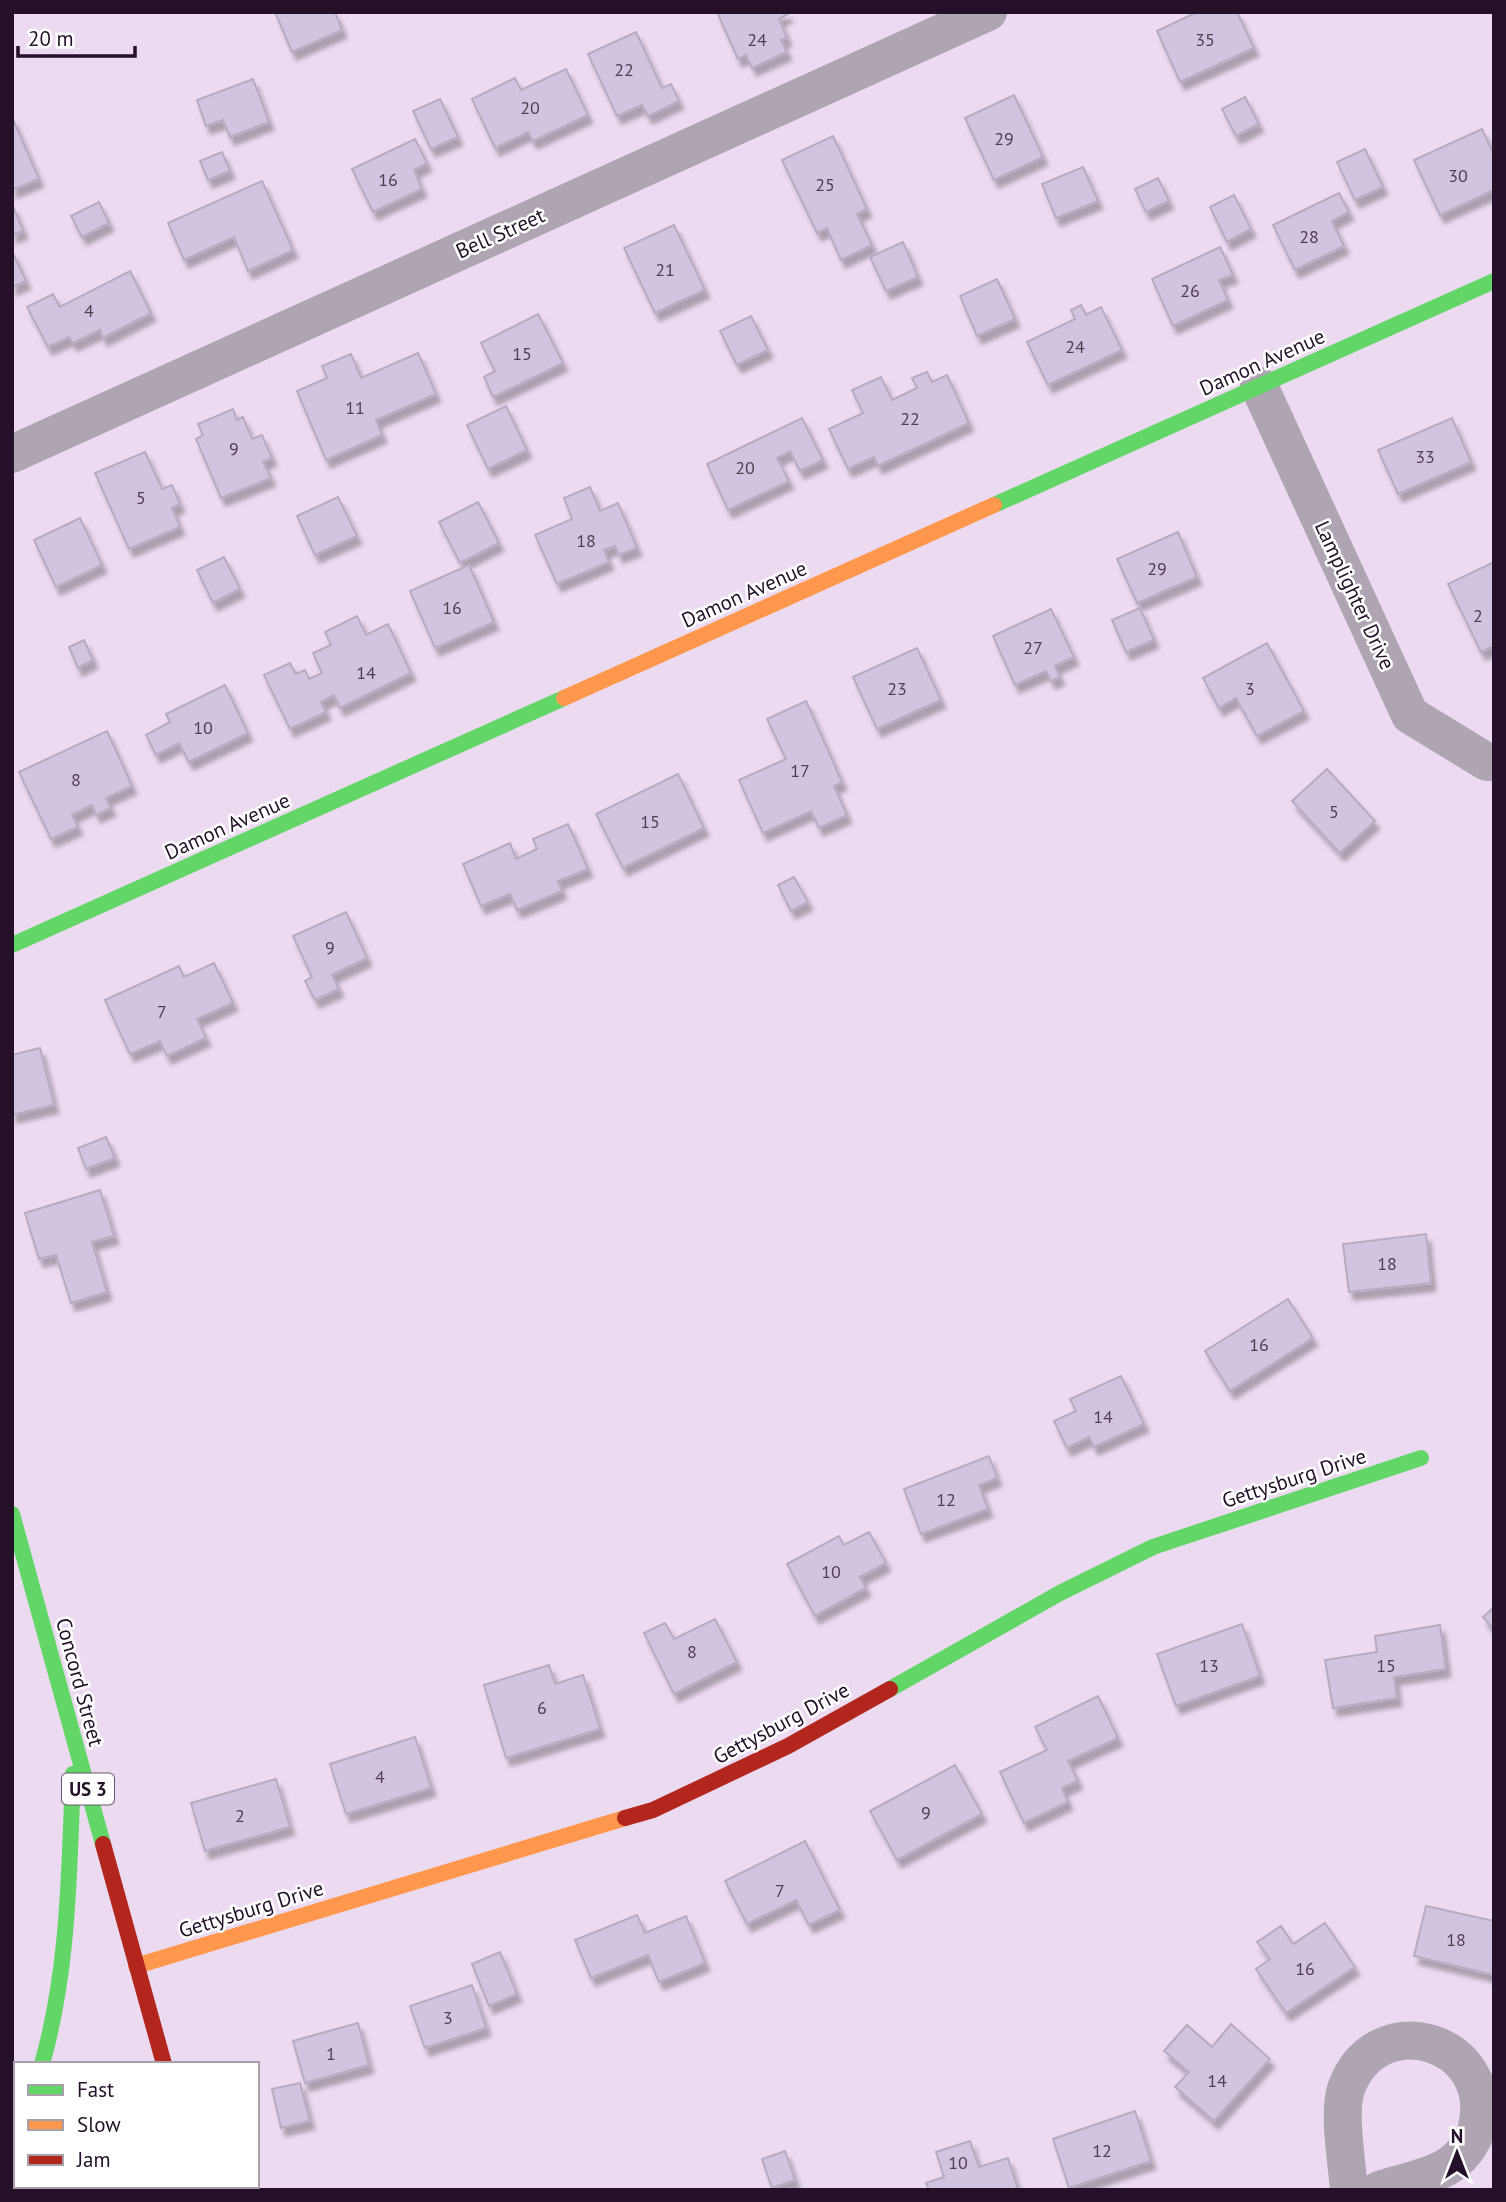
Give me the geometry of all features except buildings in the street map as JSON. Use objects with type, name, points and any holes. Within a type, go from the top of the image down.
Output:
[{"type":"street","name":"Bell Street","points":[[12,454],[988,12]]},
{"type":"street","name":"Damon Avenue","points":[[12,945],[1494,281]]},
{"type":"street","name":"Lamplighter Drive","points":[[1259,386],[1410,715],[1488,762],[1494,762]]},
{"type":"street","name":"Gettysburg Drive","points":[[136,1966],[653,1811],[788,1746],[1060,1593],[1153,1547],[1421,1458]]},
{"type":"street","name":"Concord Street","points":[[12,1514],[163,2062]]},
{"type":"street","points":[[42,2062],[57,2002],[64,1950],[75,1741]]},
{"type":"street","points":[[1349,2190],[1343,2114],[1345,2092],[1354,2071],[1369,2054],[1389,2043],[1411,2039],[1433,2043],[1453,2054],[1469,2070],[1478,2091],[1480,2112],[1475,2135],[1463,2154],[1446,2167],[1380,2190]]},
{"type":"traffic: fast","points":[[994,505],[1494,281]]},
{"type":"traffic: fast","points":[[12,945],[564,698]]},
{"type":"traffic: fast","points":[[890,1689],[1060,1593],[1153,1547],[1421,1458]]},
{"type":"traffic: fast","points":[[12,1514],[103,1844]]},
{"type":"traffic: fast","points":[[42,2062],[63,1956],[73,1774]]},
{"type":"traffic: slow","points":[[564,698],[994,505]]},
{"type":"traffic: slow","points":[[136,1966],[625,1818]]},
{"type":"traffic: jam","points":[[625,1818],[653,1810],[788,1746],[890,1689]]},
{"type":"traffic: jam","points":[[103,1844],[163,2062]]},
{"type":"traffic: jam","points":[[12,2138],[14,2134]]}]
